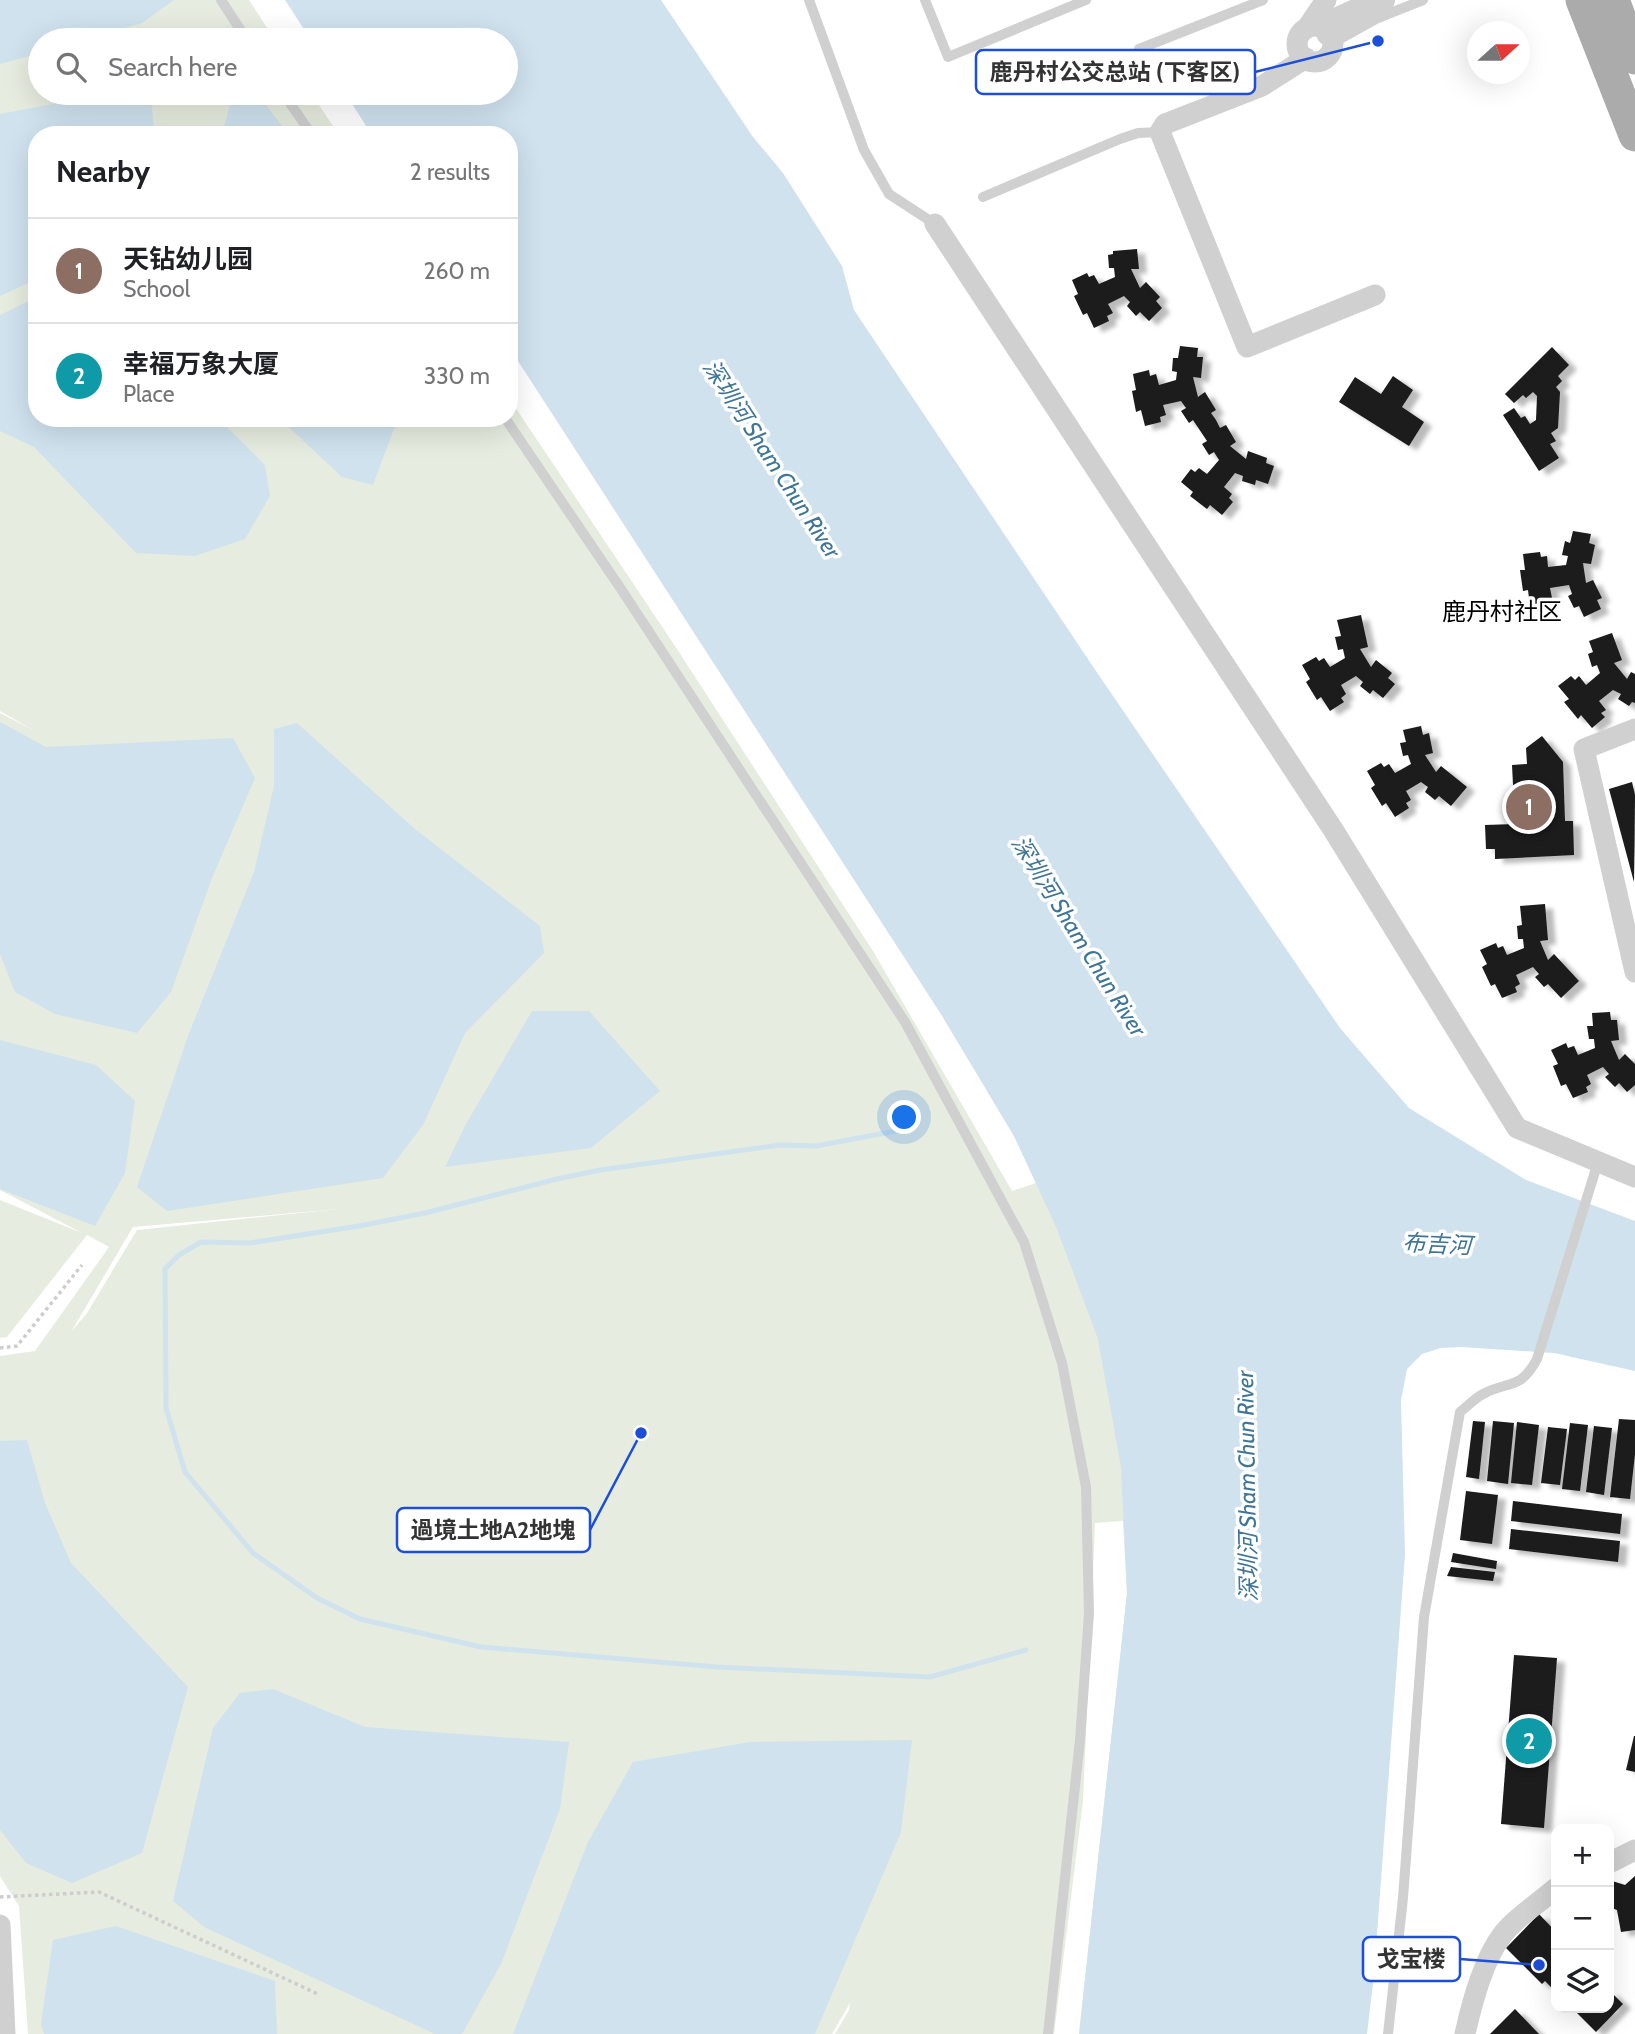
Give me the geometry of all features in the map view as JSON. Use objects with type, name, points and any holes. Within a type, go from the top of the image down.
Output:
[{"type":"main road","points":[[1582,0],[1635,135]]},
{"type":"main road","points":[[1613,0],[1632,50]]},
{"type":"street","points":[[1326,0],[1323,34],[1330,53],[1322,60],[1316,61],[1306,58],[1298,49],[1302,32],[1323,34],[1340,19],[1382,0]]},
{"type":"street","points":[[1306,58],[1262,86],[1165,124],[1160,132],[1247,348],[1375,295]]},
{"type":"street","points":[[935,224],[1334,831],[1517,1128],[1635,1177]]},
{"type":"street","points":[[1635,729],[1584,749],[1635,972]]},
{"type":"street","points":[[1614,1860],[1635,1850]]},
{"type":"street","points":[[1465,2034],[1472,2002],[1493,1951],[1507,1928],[1551,1892]]},
{"type":"street","points":[[0,1925],[5,2034]]},
{"type":"lane","points":[[221,0],[239,28]]},
{"type":"lane","points":[[808,0],[864,150],[876,172],[889,194],[935,224]]},
{"type":"lane","points":[[925,0],[948,58],[1086,0]]},
{"type":"lane","points":[[1139,50],[1263,0]]},
{"type":"lane","points":[[1323,34],[1378,18],[1423,0]]},
{"type":"lane","points":[[291,105],[306,126]]},
{"type":"lane","points":[[983,197],[1119,139],[1160,132]]},
{"type":"lane","points":[[511,427],[621,589],[905,1022],[1024,1242],[1062,1363],[1086,1487],[1090,1613],[1080,1740],[1048,2034]]},
{"type":"lane","points":[[1388,2034],[1403,1898],[1424,1617],[1461,1412],[1482,1394],[1517,1382],[1528,1375],[1537,1359],[1598,1162]]},
{"type":"path","points":[[0,1349],[17,1346],[82,1265]]},
{"type":"path","points":[[0,1897],[99,1892],[320,1995]]},
{"type":"shaded area","points":[[0,0],[249,0],[267,28],[28,28],[28,105],[319,105],[333,126],[28,126],[28,427],[518,427],[518,411],[675,646],[873,951],[1012,1191],[1036,1183],[1014,1136],[941,1014],[518,361],[1101,1246],[1146,1690],[1079,2034],[1127,1594],[1123,1521],[1095,1523],[1083,1801],[1054,2034],[835,2034],[849,2010],[850,2003],[832,2034],[28,2034],[19,1906],[0,1876],[0,1356],[35,1351],[109,1247],[87,1235],[7,1337],[0,1338],[0,1200],[82,1233],[0,1190],[0,713],[33,730],[0,711]],"holes":[[[338,1209],[137,1230],[87,1313],[71,1332],[133,1227]]]},
{"type":"water","points":[[0,0],[174,0],[142,23],[125,28],[28,28],[28,56],[0,64]]},
{"type":"water","points":[[285,0],[661,0],[753,137],[783,173],[842,266],[854,310],[1340,1028],[1409,1108],[1526,1180],[1635,1221],[1635,1371],[1554,1353],[1462,1347],[1441,1348],[1422,1354],[1407,1369],[1401,1400],[1405,1555],[1374,1975],[1367,2034],[1079,2034],[1127,1593],[1121,1467],[1098,1339],[1057,1229],[1014,1136],[941,1014],[518,361],[518,126],[366,126],[353,105],[518,105],[518,28],[303,28]]},
{"type":"water","points":[[48,105],[152,105],[153,126],[28,126],[28,283],[0,296],[0,114]]},
{"type":"water","points":[[230,105],[266,105],[282,126],[224,126]]},
{"type":"water","points":[[28,301],[28,427],[227,427],[265,465],[270,496],[245,539],[195,556],[136,553],[34,447],[0,431],[0,315]]},
{"type":"water","points":[[289,427],[395,427],[373,485],[342,477]]},
{"type":"water","points":[[0,722],[46,747],[233,738],[255,778],[212,878],[171,992],[137,1033],[55,1014],[15,992],[0,954]]},
{"type":"water","points":[[297,723],[415,829],[540,926],[544,953],[465,1033],[423,1125],[383,1178],[167,1211],[137,1187],[188,1036],[254,872],[274,786],[274,729]]},
{"type":"water","points":[[532,1011],[589,1011],[660,1091],[591,1148],[445,1167],[466,1124]]},
{"type":"water","points":[[0,1040],[96,1065],[135,1101],[125,1173],[95,1226],[0,1189]]},
{"type":"water","points":[[27,1440],[45,1503],[71,1563],[188,1687],[142,1853],[72,1883],[26,1863],[0,1830],[0,1441]]},
{"type":"water","points":[[273,1689],[365,1727],[569,1742],[560,1809],[501,1964],[462,2034],[435,2034],[204,1927],[173,1901],[213,1728],[240,1693]]},
{"type":"water","points":[[912,1740],[901,1832],[815,2034],[513,2034],[588,1842],[633,1762],[750,1742]]},
{"type":"water","points":[[116,1926],[275,1981],[277,2034],[44,2034],[41,2024],[53,1940]]},
{"type":"building","points":[[1137,249],[1139,269],[1131,269],[1140,288],[1146,282],[1160,297],[1156,301],[1162,308],[1149,321],[1140,312],[1136,316],[1127,306],[1130,302],[1124,296],[1108,304],[1113,313],[1107,316],[1109,321],[1094,328],[1087,313],[1083,315],[1074,296],[1078,294],[1072,280],[1087,273],[1089,277],[1094,275],[1099,284],[1115,277],[1114,268],[1109,268],[1108,255],[1113,254],[1113,251]]},
{"type":"building","points":[[1180,346],[1198,348],[1197,357],[1203,357],[1201,378],[1193,377],[1198,397],[1205,392],[1216,410],[1211,413],[1220,428],[1226,425],[1236,442],[1230,446],[1246,459],[1248,451],[1267,458],[1266,463],[1274,466],[1268,484],[1256,480],[1255,485],[1242,481],[1243,476],[1235,473],[1224,487],[1232,494],[1229,498],[1233,502],[1222,515],[1210,505],[1207,509],[1190,496],[1193,492],[1181,482],[1191,469],[1195,472],[1199,468],[1207,474],[1219,460],[1214,452],[1209,455],[1202,444],[1207,441],[1193,420],[1189,423],[1181,411],[1186,408],[1181,401],[1163,405],[1166,415],[1160,417],[1161,422],[1145,426],[1141,410],[1136,412],[1132,391],[1136,390],[1133,374],[1149,370],[1150,376],[1156,374],[1159,385],[1176,380],[1177,372],[1172,371],[1173,358],[1178,358]]},
{"type":"building","points":[[1552,347],[1569,365],[1558,376],[1562,381],[1556,387],[1560,392],[1558,428],[1551,433],[1556,441],[1550,444],[1559,458],[1539,471],[1503,415],[1514,408],[1521,418],[1525,416],[1530,424],[1536,420],[1537,396],[1533,392],[1526,398],[1523,395],[1514,403],[1505,394]]},
{"type":"building","points":[[1393,376],[1413,390],[1402,407],[1424,422],[1409,446],[1339,402],[1355,377],[1381,394]]},
{"type":"building","points":[[1573,531],[1591,534],[1589,543],[1595,545],[1591,564],[1583,563],[1586,583],[1593,580],[1602,598],[1597,600],[1601,609],[1584,617],[1579,606],[1574,608],[1568,596],[1572,594],[1569,585],[1550,588],[1552,598],[1546,599],[1546,604],[1530,606],[1528,590],[1523,591],[1520,570],[1525,570],[1523,554],[1540,552],[1541,557],[1547,556],[1548,567],[1566,565],[1568,556],[1562,555],[1565,541],[1570,543]]},
{"type":"building","points":[[1361,615],[1368,647],[1360,649],[1371,667],[1376,660],[1392,673],[1388,678],[1395,684],[1383,698],[1373,690],[1370,694],[1360,686],[1363,682],[1356,676],[1341,685],[1346,694],[1341,698],[1344,702],[1330,711],[1321,697],[1317,700],[1306,682],[1310,679],[1302,665],[1316,657],[1319,661],[1324,658],[1330,667],[1345,658],[1343,649],[1338,650],[1335,637],[1341,636],[1337,620]]},
{"type":"building","points":[[1612,633],[1622,660],[1614,663],[1627,679],[1631,672],[1635,674],[1635,703],[1632,702],[1629,706],[1618,699],[1621,694],[1613,690],[1599,701],[1606,710],[1601,713],[1605,717],[1592,728],[1581,715],[1578,719],[1564,702],[1569,699],[1558,686],[1571,676],[1575,680],[1579,676],[1586,685],[1600,673],[1597,665],[1592,667],[1588,654],[1593,652],[1589,641]]},
{"type":"building","points":[[1421,726],[1423,735],[1429,733],[1433,753],[1425,755],[1436,772],[1441,766],[1467,787],[1451,806],[1439,796],[1435,800],[1425,792],[1428,787],[1421,782],[1406,791],[1411,800],[1406,803],[1409,808],[1395,817],[1386,803],[1382,806],[1371,788],[1375,785],[1367,771],[1381,763],[1384,767],[1389,764],[1395,773],[1411,764],[1408,755],[1403,756],[1400,743],[1406,742],[1403,730]]},
{"type":"building","points":[[1542,736],[1563,762],[1565,821],[1573,821],[1574,855],[1495,859],[1495,849],[1486,849],[1485,825],[1515,824],[1512,765],[1527,764],[1526,748]]},
{"type":"building","points":[[1632,782],[1635,795],[1634,882],[1609,789]]},
{"type":"building","points":[[1545,904],[1548,940],[1540,941],[1548,960],[1554,954],[1579,981],[1561,998],[1548,984],[1544,987],[1535,977],[1539,974],[1533,967],[1516,975],[1520,984],[1515,987],[1517,992],[1502,998],[1495,984],[1491,986],[1482,967],[1487,964],[1480,950],[1496,943],[1498,948],[1503,946],[1507,955],[1524,948],[1523,939],[1518,939],[1517,926],[1522,925],[1520,906]]},
{"type":"building","points":[[1610,1012],[1611,1020],[1617,1020],[1619,1040],[1611,1041],[1619,1060],[1625,1054],[1635,1064],[1635,1085],[1627,1092],[1619,1083],[1615,1087],[1605,1077],[1609,1074],[1603,1067],[1587,1075],[1591,1084],[1586,1087],[1588,1092],[1573,1098],[1566,1084],[1561,1086],[1553,1066],[1558,1064],[1551,1050],[1566,1043],[1568,1048],[1574,1046],[1578,1055],[1595,1048],[1594,1039],[1589,1039],[1587,1026],[1593,1026],[1592,1013]]},
{"type":"building","points":[[1619,1419],[1635,1420],[1635,1454],[1630,1499],[1610,1497]]},
{"type":"building","points":[[1473,1421],[1485,1422],[1479,1479],[1466,1477]]},
{"type":"building","points":[[1493,1421],[1514,1423],[1508,1484],[1487,1481]]},
{"type":"building","points":[[1517,1422],[1539,1425],[1532,1485],[1511,1483]]},
{"type":"building","points":[[1570,1423],[1588,1425],[1580,1491],[1562,1489]]},
{"type":"building","points":[[1594,1426],[1612,1428],[1604,1495],[1586,1492]]},
{"type":"building","points":[[1548,1427],[1567,1429],[1560,1485],[1541,1483]]},
{"type":"building","points":[[1466,1491],[1498,1495],[1492,1544],[1460,1540]]},
{"type":"building","points":[[1513,1501],[1622,1514],[1620,1534],[1511,1521]]},
{"type":"building","points":[[1511,1529],[1620,1541],[1618,1562],[1509,1549]]},
{"type":"building","points":[[1453,1553],[1497,1561],[1496,1569],[1451,1562]]},
{"type":"building","points":[[1451,1567],[1495,1572],[1493,1581],[1447,1576]]},
{"type":"building","points":[[1514,1655],[1557,1658],[1544,1828],[1501,1824]]},
{"type":"building","points":[[1635,1736],[1635,1772],[1626,1770]]},
{"type":"building","points":[[1635,1876],[1635,1930],[1621,1932],[1617,1910],[1614,1909],[1614,1882],[1625,1885]]},
{"type":"building","points":[[1539,1914],[1551,1927],[1551,1987],[1545,1981],[1542,1984],[1506,1948]]},
{"type":"building","points":[[1614,1995],[1623,2004],[1596,2032],[1577,2013],[1614,2013]]},
{"type":"building","points":[[1515,2009],[1539,2034],[1490,2034]]},
{"type":"waterway","points":[[901,1130],[816,1146],[780,1145],[600,1170],[425,1213],[359,1226],[250,1243],[201,1242],[179,1255],[165,1269],[166,1408],[185,1472],[253,1553],[317,1598],[360,1619],[481,1647],[717,1667],[930,1677],[1026,1650]]},
{"type":"place","name":"鹿丹村公交总站 (下客区)","points":[[1378,41]]},
{"type":"place","name":"天钻幼儿园","points":[[1529,807]]},
{"type":"place","name":"過境土地A2地塊","points":[[641,1433]]},
{"type":"place","name":"幸福万象大厦","points":[[1529,1741]]},
{"type":"place","name":"戈宝楼","points":[[1539,1965]]},
{"type":"district","name":"鹿丹村社区","points":[[1502,612]]},
{"type":"water label","name":"深圳河 Sham Chun River","points":[[772,459]]},
{"type":"water label","name":"深圳河 Sham Chun River","points":[[1079,936]]},
{"type":"water label","name":"布吉河","points":[[1437,1244]]},
{"type":"water label","name":"深圳河 Sham Chun River","points":[[1247,1486]]}]
